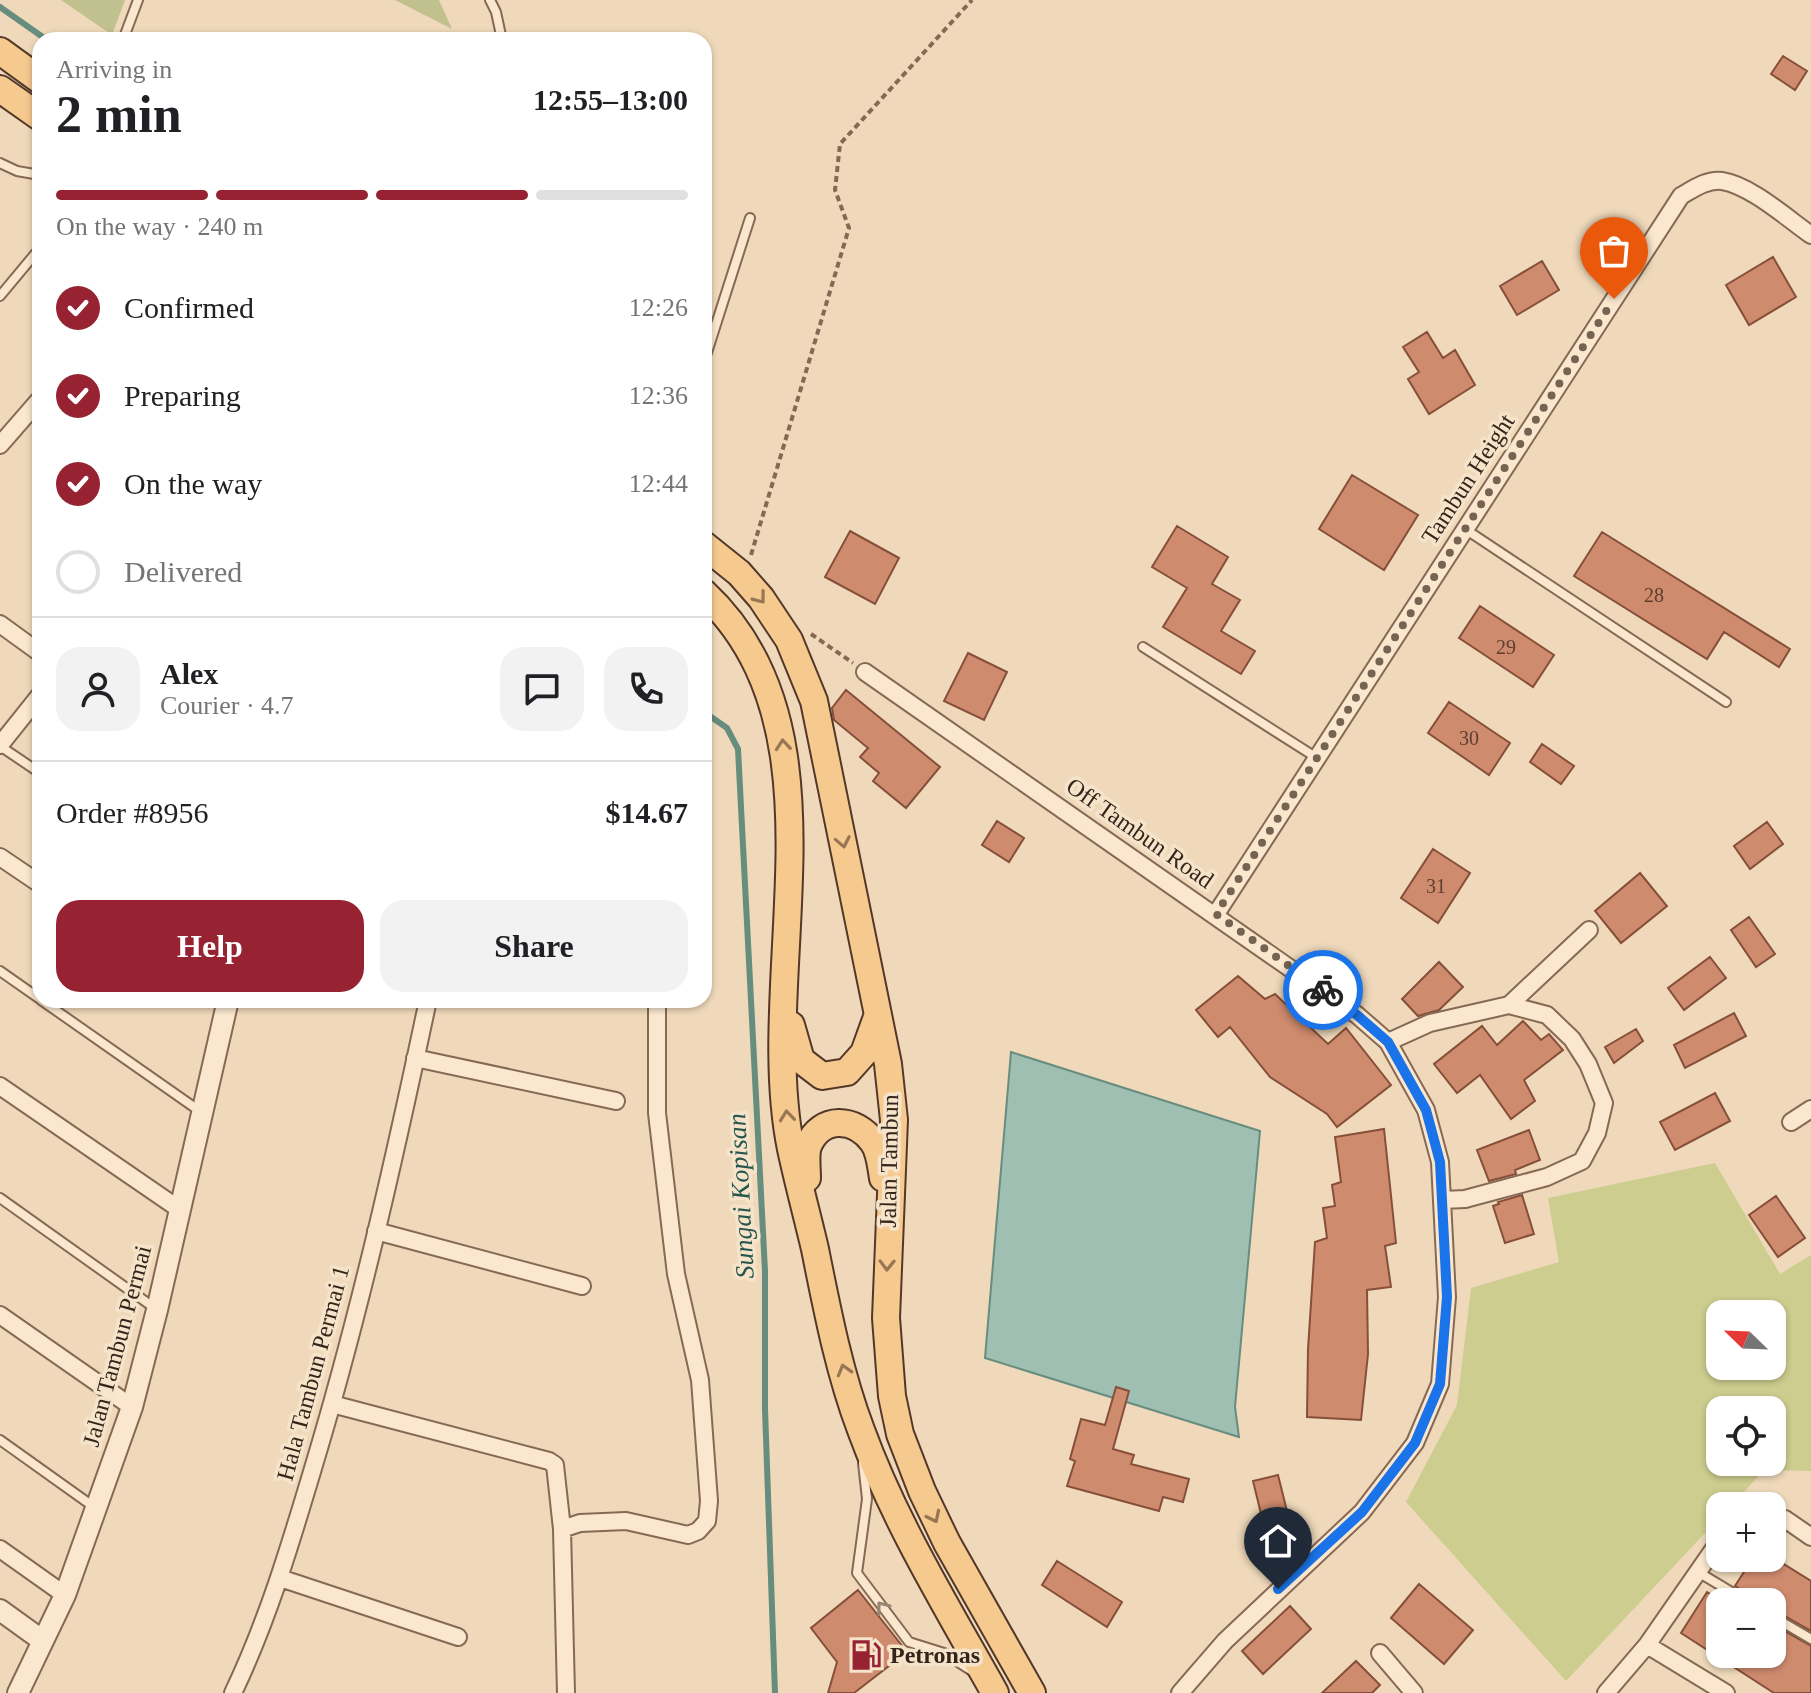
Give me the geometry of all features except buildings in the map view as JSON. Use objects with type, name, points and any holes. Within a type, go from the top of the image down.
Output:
[{"type":"main road","points":[[0,51],[32,74]]},
{"type":"main road","points":[[0,89],[32,111]]},
{"type":"main road","name":"Jalan Tambun","points":[[712,551],[739,573],[773,615],[789,640],[814,701],[888,1064],[894,1120],[886,1318],[892,1396],[900,1434],[947,1543],[1032,1693]]},
{"type":"main road","points":[[712,602],[744,638],[764,678],[782,731],[789,816],[782,1066],[790,1144],[830,1323],[860,1428],[935,1588],[992,1687]]},
{"type":"main road","points":[[784,1003],[801,1060],[822,1076],[847,1072],[864,1053],[877,1017]]},
{"type":"main road","points":[[809,1221],[807,1149],[817,1131],[838,1122],[860,1127],[876,1145],[889,1204]]},
{"type":"street","name":"Tambun Height","points":[[1216,914],[1681,196],[1699,185],[1721,181],[1743,189],[1811,235]]},
{"type":"street","points":[[0,445],[32,414]]},
{"type":"street","points":[[0,624],[32,647]]},
{"type":"street","name":"Off Tambun Road","points":[[865,672],[1357,1015],[1388,1042],[1426,1110],[1440,1162],[1447,1297],[1440,1384],[1415,1443],[1362,1512],[1225,1641],[1180,1693]]},
{"type":"street","points":[[0,745],[32,705]]},
{"type":"street","points":[[0,857],[32,879]]},
{"type":"street","points":[[1509,1005],[1589,930]]},
{"type":"street","points":[[1388,1042],[1430,1023],[1509,1005],[1547,1015],[1572,1039],[1588,1064],[1604,1103],[1597,1133],[1582,1161],[1547,1177],[1465,1199],[1442,1200]]},
{"type":"street","name":"Jalan Tambun Permai","points":[[18,1693],[65,1595],[132,1407],[226,1008]]},
{"type":"street","name":"Hala Tambun Permai 1","points":[[233,1693],[280,1578],[332,1404],[376,1231],[426,1008]]},
{"type":"street","points":[[562,1529],[580,1523],[626,1521],[688,1535],[698,1531],[707,1521],[709,1501],[700,1380],[676,1274],[657,1113],[657,1008]]},
{"type":"street","points":[[415,1058],[616,1101]]},
{"type":"street","points":[[0,1086],[179,1209]]},
{"type":"street","points":[[1791,1122],[1811,1109]]},
{"type":"street","points":[[376,1231],[582,1286]]},
{"type":"street","points":[[0,1315],[132,1407]]},
{"type":"street","points":[[332,1404],[555,1465],[562,1529],[566,1693]]},
{"type":"street","points":[[1786,1520],[1811,1537]]},
{"type":"street","points":[[0,1549],[65,1595]]},
{"type":"street","points":[[1606,1693],[1647,1645],[1706,1560]]},
{"type":"street","points":[[280,1578],[458,1637]]},
{"type":"street","points":[[0,1610],[43,1641]]},
{"type":"street","points":[[1647,1645],[1726,1693]]},
{"type":"street","points":[[1380,1653],[1414,1693]]},
{"type":"lane","points":[[126,32],[138,0]]},
{"type":"lane","points":[[490,0],[500,32]]},
{"type":"lane","points":[[0,163],[32,174]]},
{"type":"lane","points":[[712,337],[750,218]]},
{"type":"lane","points":[[0,296],[32,258]]},
{"type":"lane","points":[[1464,528],[1726,702]]},
{"type":"lane","points":[[1143,647],[1317,758]]},
{"type":"lane","points":[[0,745],[32,767]]},
{"type":"lane","points":[[0,971],[32,994]]},
{"type":"lane","points":[[52,1008],[202,1113]]},
{"type":"lane","points":[[0,1198],[157,1310]]},
{"type":"lane","points":[[860,1428],[867,1499],[857,1573],[909,1642],[944,1653],[992,1687]]},
{"type":"lane","points":[[0,1440],[97,1510]]},
{"type":"lane","points":[[1698,1572],[1725,1588]]},
{"type":"lane","points":[[1786,1624],[1811,1639]]},
{"type":"path","points":[[739,573],[747,566],[849,228],[835,190],[840,144],[972,0]]},
{"type":"path","points":[[773,615],[810,634],[865,672]]},
{"type":"green space","points":[[61,0],[125,0],[113,32],[108,32]]},
{"type":"green space","points":[[395,0],[439,0],[452,29]]},
{"type":"green space","points":[[1715,1163],[1780,1274],[1811,1255],[1811,1471],[1786,1470],[1786,1396],[1706,1396],[1706,1476],[1758,1476],[1744,1492],[1706,1492],[1706,1532],[1566,1681],[1406,1502],[1457,1405],[1471,1288],[1559,1262],[1548,1198]]},
{"type":"shaded area","points":[[1011,1052],[1260,1131],[1235,1407],[1239,1437],[985,1358]]},
{"type":"waterway","points":[[0,7],[36,32]]},
{"type":"waterway","name":"Sungai Kopisan","points":[[712,718],[727,728],[738,749],[765,1271],[765,1409],[775,1693]]},
{"type":"way so far","points":[[1323,990],[1216,914],[1614,299]]},
{"type":"place","name":"Petronas","points":[[866,1655]]},
{"type":"route","points":[[1278,1589],[1362,1512],[1415,1443],[1440,1384],[1447,1297],[1440,1162],[1426,1110],[1388,1042],[1323,990]]}]
